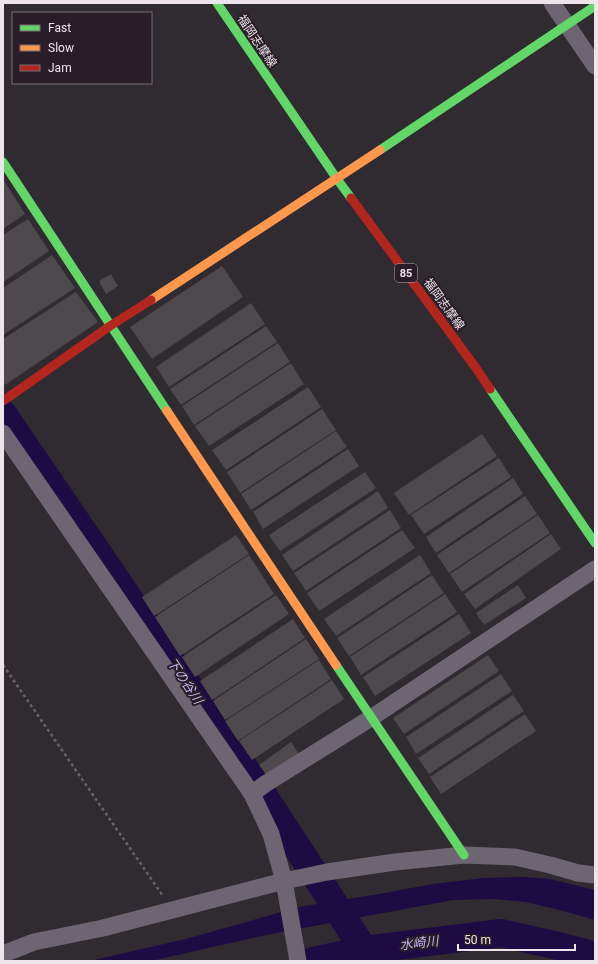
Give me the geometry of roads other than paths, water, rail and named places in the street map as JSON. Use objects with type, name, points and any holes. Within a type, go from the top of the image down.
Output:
[{"type":"street","name":"福岡志摩線","points":[[217,3],[337,179],[476,368],[595,543]]},
{"type":"street","points":[[552,3],[595,66]]},
{"type":"street","points":[[4,401],[110,326],[337,179],[566,24],[595,6]]},
{"type":"street","points":[[3,162],[370,718],[464,855]]},
{"type":"street","points":[[3,433],[257,790],[271,834],[284,886],[298,961]]},
{"type":"street","points":[[257,790],[370,718],[595,569]]},
{"type":"street","points":[[3,954],[34,942],[102,928],[172,909],[284,886],[306,876],[395,862],[464,855],[515,857],[595,875]]},
{"type":"waterway","name":"下の谷川","points":[[3,414],[269,804],[364,950]]},
{"type":"waterway","name":"水崎川","points":[[313,961],[364,950],[501,933],[595,956]]}]
